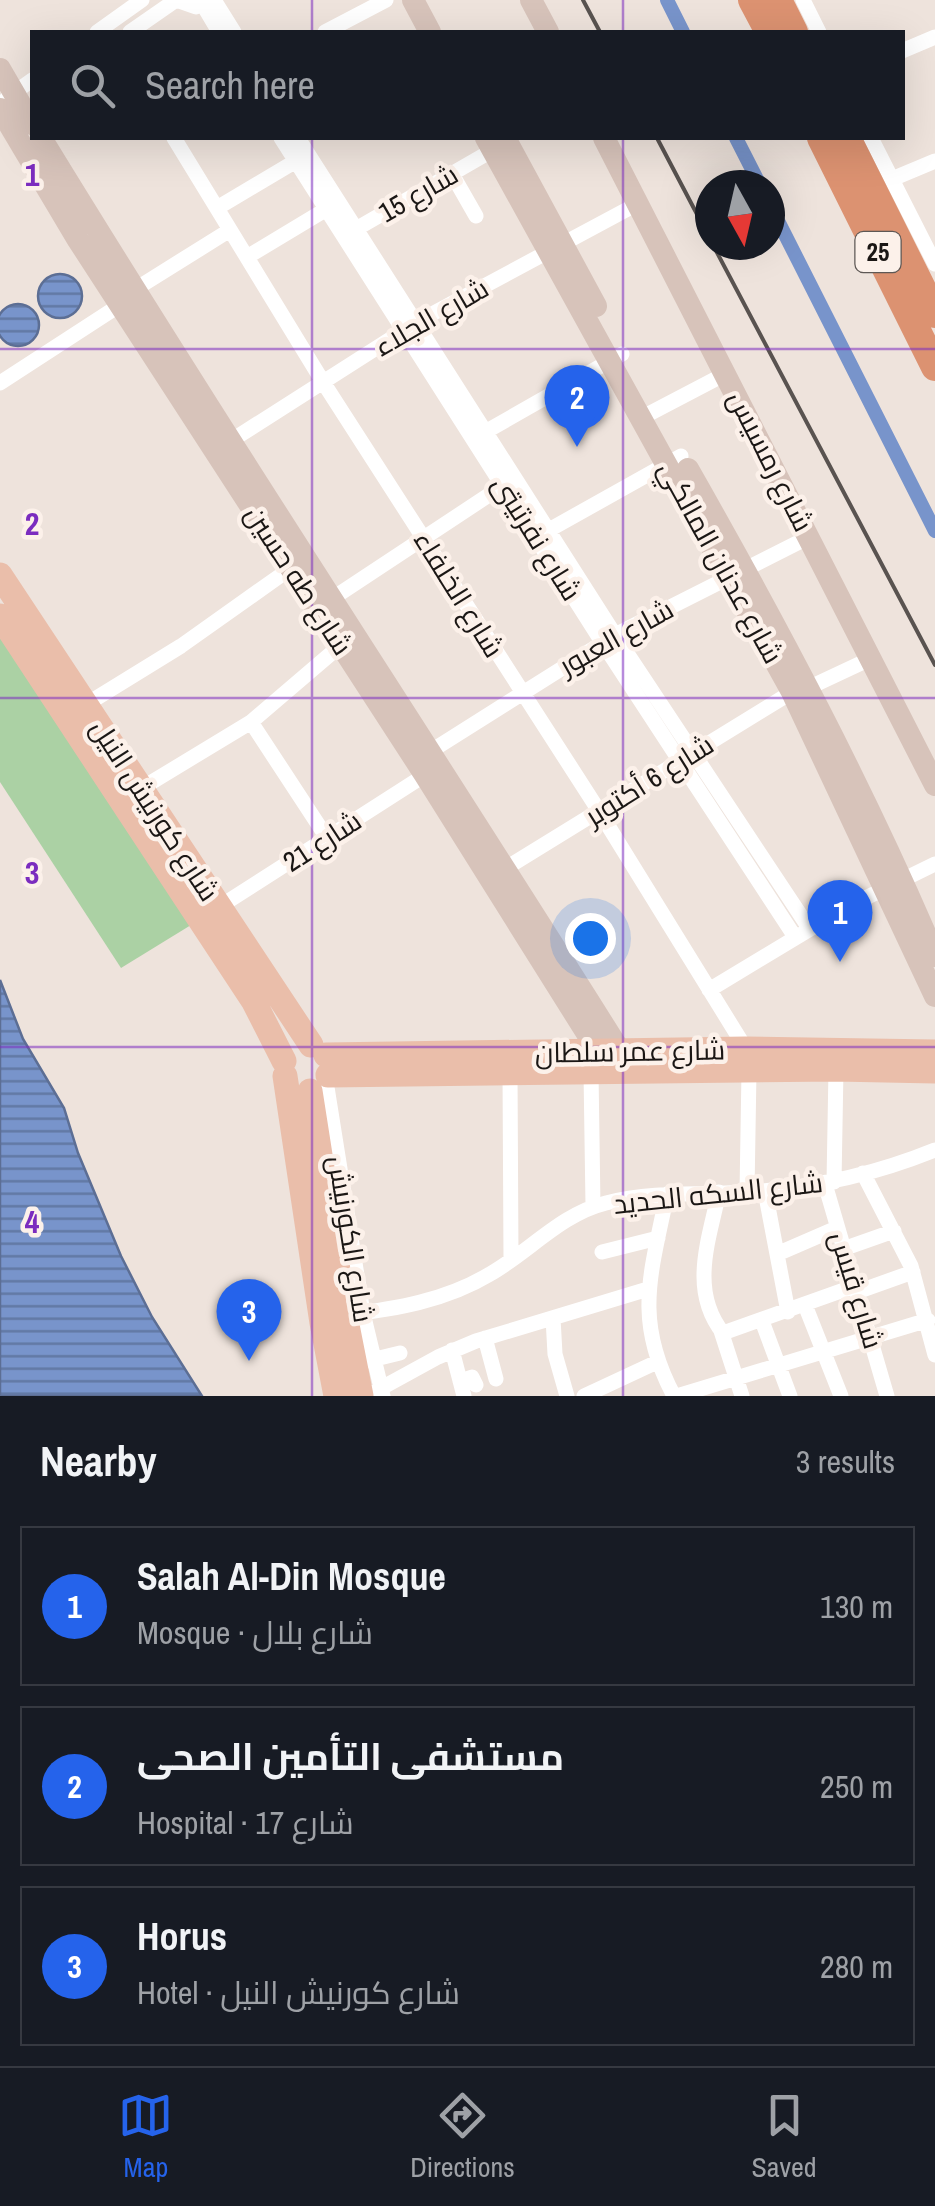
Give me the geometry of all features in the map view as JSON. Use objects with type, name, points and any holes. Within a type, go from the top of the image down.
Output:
[{"type":"highway","points":[[752,0],[767,30]]},
{"type":"highway","points":[[778,0],[793,30]]},
{"type":"highway","name":"25","points":[[822,140],[935,367]]},
{"type":"highway","name":"25","points":[[848,140],[935,314]]},
{"type":"main road","points":[[412,0],[429,30]]},
{"type":"main road","points":[[430,0],[447,30]]},
{"type":"main road","points":[[531,0],[547,30]]},
{"type":"main road","name":"شارع طه حسين","points":[[0,70],[18,105]]},
{"type":"main road","name":"شارع طه حسين","points":[[38,140],[290,568],[325,604],[341,645],[600,1047]]},
{"type":"main road","name":"شارع طه حسين","points":[[41,140],[127,297],[230,442],[325,604],[431,750],[506,868],[600,1047]]},
{"type":"main road","name":"شارع رمسيس","points":[[605,140],[935,785]]},
{"type":"main road","name":"شارع عدنان المالكي","points":[[495,142],[737,571],[894,884],[935,956]]},
{"type":"main road","name":"شارع كورنيش النيل","points":[[0,576],[75,711],[254,1002],[285,1069],[336,1396]]},
{"type":"main road","name":"شارع كورنيش النيل","points":[[0,616],[142,788],[320,1069],[354,1314],[371,1394]]},
{"type":"main road","name":"شارع عدنان المالكي","points":[[894,884],[935,996]]},
{"type":"main road","name":"شارع عمر سلطان","points":[[320,1069],[600,1047],[836,1069],[935,1071]]},
{"type":"main road","name":"شارع عمر سلطان","points":[[320,1069],[510,1072],[600,1047],[748,1060],[935,1052]]},
{"type":"main road","points":[[294,1048],[320,1069],[298,1089],[285,1069],[294,1048]]},
{"type":"street","points":[[100,30],[142,0]]},
{"type":"street","points":[[133,30],[176,0],[189,6],[210,2]]},
{"type":"street","points":[[329,30],[386,0]]},
{"type":"street","points":[[803,0],[818,30]]},
{"type":"street","points":[[210,2],[219,30]]},
{"type":"street","points":[[210,2],[232,30]]},
{"type":"street","points":[[905,49],[935,37]]},
{"type":"street","name":"شارع الخلفاء","points":[[175,140],[324,382],[599,812],[748,1060]]},
{"type":"street","name":"شارع نفرتيتى","points":[[282,140],[325,210],[349,232]]},
{"type":"street","name":"شارع نفرتيتى","points":[[299,140],[349,232],[802,933]]},
{"type":"street","points":[[872,140],[935,264]]},
{"type":"street","name":"شارع 15","points":[[349,232],[452,174],[495,142]]},
{"type":"street","points":[[217,208],[296,161]]},
{"type":"street","points":[[892,179],[935,161]]},
{"type":"street","points":[[452,174],[476,216]]},
{"type":"street","name":"شارع الجلاء","points":[[230,442],[411,326],[639,203]]},
{"type":"street","points":[[247,258],[325,210]]},
{"type":"street","points":[[0,383],[230,230]]},
{"type":"street","points":[[480,434],[616,357]]},
{"type":"street","points":[[648,414],[727,374]]},
{"type":"street","name":"شارع نفرتيتى","points":[[480,434],[504,485],[542,533]]},
{"type":"street","points":[[542,533],[674,460]]},
{"type":"street","points":[[325,604],[504,485]]},
{"type":"street","name":"شارع العبور","points":[[431,750],[609,639],[809,537]]},
{"type":"street","points":[[75,711],[180,646],[290,568]]},
{"type":"street","points":[[142,788],[250,722],[341,645]]},
{"type":"street","name":"شارع 6 أكتوبر","points":[[506,868],[800,690],[872,658]]},
{"type":"street","points":[[250,722],[327,838]]},
{"type":"street","name":"شارع 21","points":[[219,907],[425,775]]},
{"type":"street","points":[[709,990],[802,933],[935,864]]},
{"type":"street","points":[[593,1206],[600,1047]]},
{"type":"street","points":[[747,1192],[748,1060]]},
{"type":"street","name":"شارع قيس","points":[[836,1069],[830,1183],[837,1228],[887,1396]]},
{"type":"street","points":[[510,1072],[510,1260]]},
{"type":"street","name":"شارع السكه الحديد","points":[[354,1314],[445,1296],[493,1273],[593,1206],[667,1194],[764,1191],[830,1183],[935,1150]]},
{"type":"street","points":[[863,1173],[914,1272],[935,1355]]},
{"type":"street","points":[[764,1191],[788,1312]]},
{"type":"street","points":[[719,1192],[702,1284],[742,1396]]},
{"type":"street","points":[[667,1194],[648,1290],[647,1318],[657,1362],[673,1393]]},
{"type":"street","points":[[777,1254],[837,1228]]},
{"type":"street","points":[[843,1249],[894,1230]]},
{"type":"street","points":[[602,1252],[658,1238]]},
{"type":"street","points":[[720,1331],[729,1333],[914,1272]]},
{"type":"street","points":[[371,1394],[452,1350],[648,1290]]},
{"type":"street","points":[[806,1305],[841,1396]]},
{"type":"street","points":[[554,1318],[557,1367],[567,1396]]},
{"type":"street","points":[[654,1396],[735,1378],[928,1320]]},
{"type":"street","points":[[762,1321],[790,1396]]},
{"type":"street","points":[[485,1338],[496,1379]]},
{"type":"street","points":[[452,1350],[466,1387]]},
{"type":"street","points":[[363,1361],[400,1354]]},
{"type":"street","points":[[586,1396],[657,1362]]},
{"type":"green space","points":[[0,636],[191,925],[121,968],[0,782]]},
{"type":"water","points":[[60,274],[76,280],[82,296],[76,312],[60,318],[44,312],[38,296],[44,280]]},
{"type":"water","points":[[10,305],[26,305],[38,317],[38,333],[26,345],[10,345],[-1,334],[-1,316]]},
{"type":"water","points":[[0,980],[23,1039],[64,1108],[78,1153],[121,1256],[152,1317],[202,1396],[0,1396]]},
{"type":"waterway","points":[[667,0],[682,30]]},
{"type":"waterway","points":[[737,140],[752,170]]},
{"type":"waterway","points":[[785,235],[935,531]]},
{"type":"railway","points":[[583,0],[599,30]]},
{"type":"railway","points":[[658,140],[695,210]]},
{"type":"railway","points":[[721,260],[935,665]]},
{"type":"place","name":"مستشفى التأمين الصحى","points":[[577,447]]},
{"type":"place","name":"Salah Al-Din Mosque","points":[[840,962]]},
{"type":"place","name":"Horus","points":[[249,1361]]}]
